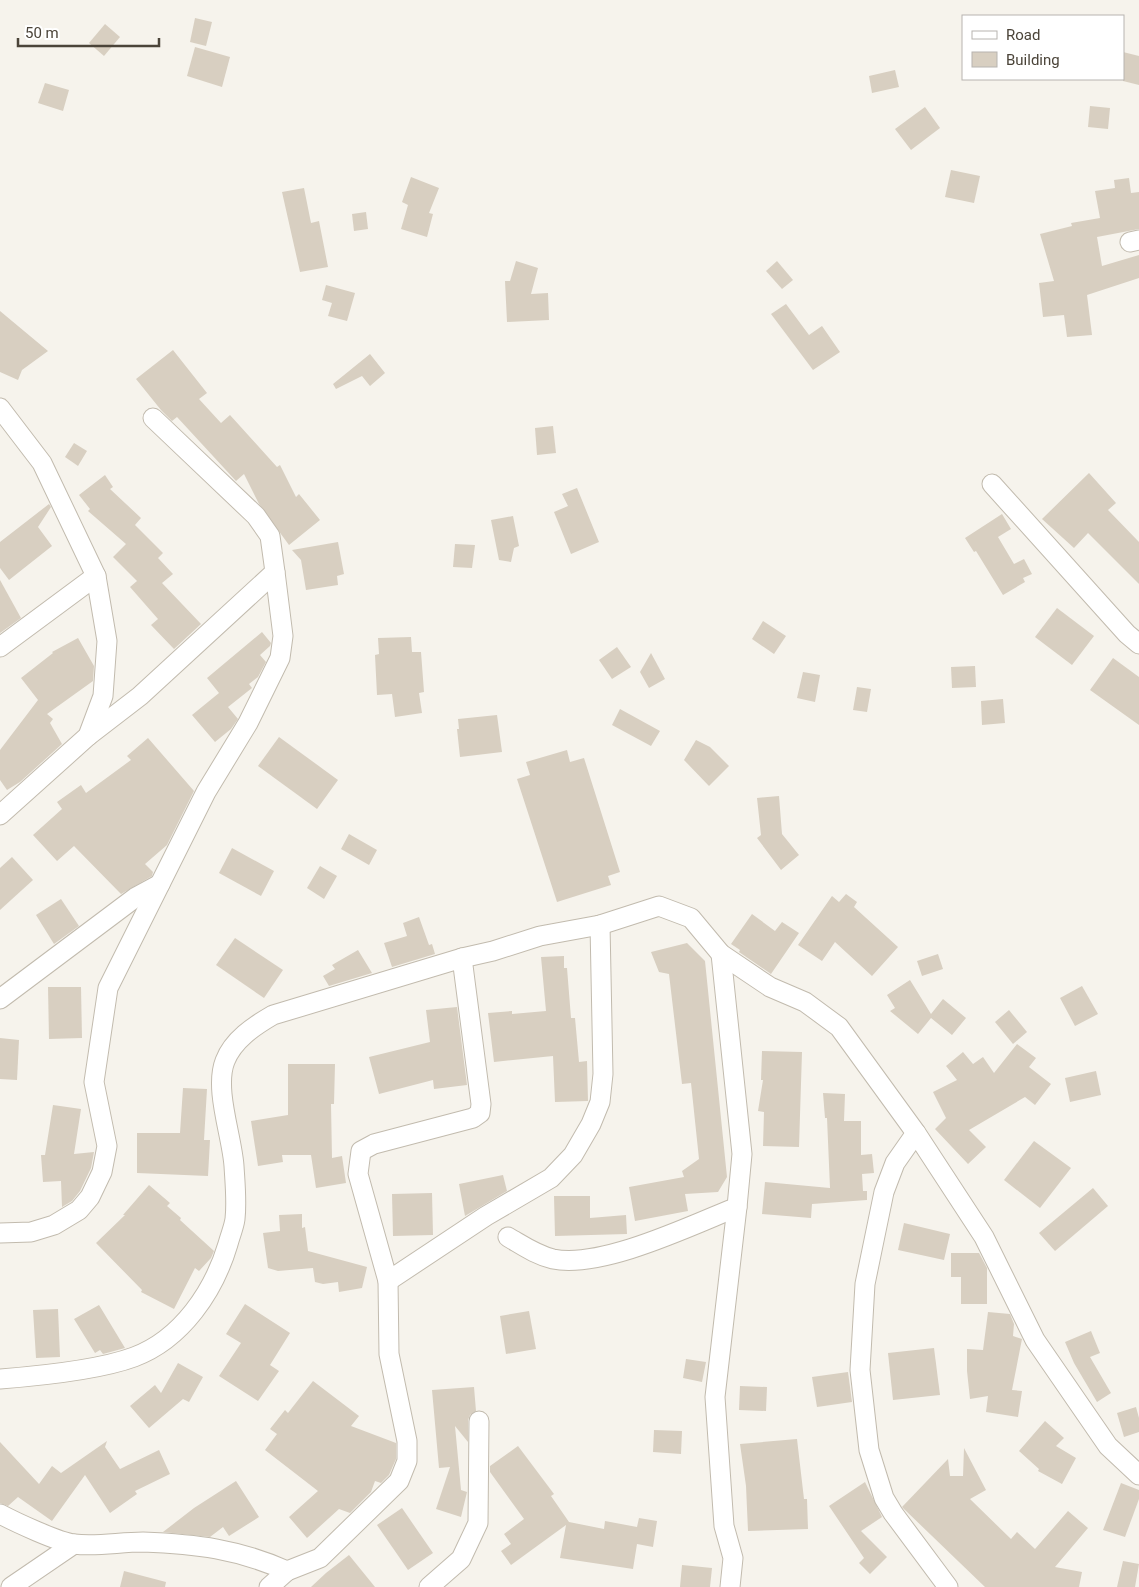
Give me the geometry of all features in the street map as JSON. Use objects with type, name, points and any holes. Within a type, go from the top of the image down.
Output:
[{"type":"street","points":[[0,408],[42,463],[96,576],[107,641],[103,696],[88,736]]},
{"type":"street","points":[[0,1232],[31,1232],[54,1225],[79,1210],[90,1197],[102,1172],[107,1146],[94,1082],[108,988],[139,930],[206,792],[248,724],[280,658],[283,636],[270,536],[256,516],[153,418]]},
{"type":"street","points":[[992,484],[1127,634],[1139,644]]},
{"type":"street","points":[[0,815],[88,736],[140,696],[275,572]]},
{"type":"street","points":[[0,646],[96,576]]},
{"type":"street","points":[[0,999],[136,897],[160,884]]},
{"type":"street","points":[[0,1379],[101,1365],[135,1356],[167,1339],[209,1292],[223,1260],[235,1220],[234,1164],[222,1094],[225,1062],[237,1042],[253,1026],[273,1015],[462,958],[493,951],[540,936],[600,924],[659,906],[691,918],[721,954],[770,987],[805,1002],[839,1027],[916,1133],[984,1237],[1035,1340],[1108,1446],[1139,1475]]},
{"type":"street","points":[[388,1281],[486,1216],[551,1178],[573,1154],[591,1124],[600,1102],[603,1074],[600,924]]},
{"type":"street","points":[[721,954],[742,1154],[715,1397],[724,1526],[733,1558],[730,1587]]},
{"type":"street","points":[[269,1587],[288,1571],[320,1558],[398,1481],[407,1461],[408,1441],[389,1354],[388,1281],[358,1174],[361,1151],[374,1144],[473,1118],[480,1113],[481,1104],[462,958]]},
{"type":"street","points":[[916,1133],[895,1163],[884,1192],[865,1284],[860,1370],[869,1450],[884,1498],[948,1587]]},
{"type":"street","points":[[508,1237],[528,1249],[553,1259],[592,1259],[658,1238],[736,1207]]},
{"type":"street","points":[[429,1587],[461,1559],[478,1523],[479,1421]]},
{"type":"street","points":[[0,1514],[12,1521],[74,1544],[142,1542],[218,1548],[254,1556],[288,1571]]},
{"type":"street","points":[[12,1587],[74,1544]]},
{"type":"building","points":[[195,18],[212,22],[206,46],[190,42]]},
{"type":"building","points":[[105,24],[120,37],[104,56],[89,43]]},
{"type":"building","points":[[195,47],[230,57],[222,87],[187,76]]},
{"type":"building","points":[[1124,52],[1139,56],[1139,85],[1123,81]]},
{"type":"building","points":[[895,70],[899,87],[872,93],[869,76]]},
{"type":"building","points":[[45,83],[69,90],[63,111],[38,103]]},
{"type":"building","points":[[1090,106],[1110,108],[1108,129],[1088,127]]},
{"type":"building","points":[[925,107],[940,128],[911,150],[895,129]]},
{"type":"building","points":[[951,170],[980,176],[974,203],[945,197]]},
{"type":"building","points":[[411,177],[439,188],[429,213],[433,214],[427,237],[401,229],[408,205],[402,202]]},
{"type":"building","points":[[1129,178],[1131,193],[1139,192],[1139,229],[1097,237],[1102,266],[1139,255],[1139,278],[1087,295],[1092,335],[1067,337],[1064,315],[1043,317],[1039,283],[1054,281],[1040,234],[1072,226],[1071,223],[1100,218],[1095,191],[1115,188],[1114,180]]},
{"type":"building","points":[[304,188],[311,223],[319,221],[328,267],[300,272],[282,192]]},
{"type":"building","points":[[366,212],[368,229],[354,231],[352,214]]},
{"type":"building","points":[[516,261],[538,268],[531,294],[548,293],[549,320],[507,322],[505,281],[510,281]]},
{"type":"building","points":[[777,261],[793,280],[782,289],[766,271]]},
{"type":"building","points":[[326,285],[355,293],[347,321],[328,316],[332,303],[322,300]]},
{"type":"building","points":[[786,304],[809,335],[822,326],[840,352],[813,370],[771,314]]},
{"type":"building","points":[[0,311],[48,351],[22,370],[18,380],[0,372]]},
{"type":"building","points":[[173,350],[207,393],[199,399],[221,423],[230,415],[277,467],[280,465],[296,497],[299,494],[320,520],[289,545],[259,504],[244,474],[236,481],[177,417],[172,421],[161,410],[136,379]]},
{"type":"building","points":[[370,354],[385,373],[370,386],[362,376],[336,389],[333,384]]},
{"type":"building","points":[[553,426],[556,453],[537,455],[535,428]]},
{"type":"building","points":[[74,443],[87,451],[78,466],[65,457]]},
{"type":"building","points":[[1089,473],[1116,503],[1108,510],[1139,542],[1139,584],[1088,533],[1074,548],[1042,519]]},
{"type":"building","points":[[105,475],[113,487],[110,489],[141,518],[135,525],[163,553],[158,558],[173,574],[162,583],[201,624],[174,649],[151,625],[158,619],[130,587],[137,581],[113,557],[126,544],[88,511],[90,509],[79,495]]},
{"type":"building","points":[[577,488],[599,542],[571,554],[554,512],[568,506],[562,494]]},
{"type":"building","points":[[49,504],[51,507],[38,527],[52,546],[9,580],[0,568],[0,542]]},
{"type":"building","points":[[1002,514],[1011,529],[998,537],[1014,564],[1024,559],[1032,574],[1023,578],[1025,582],[1003,595],[976,551],[974,552],[965,538]]},
{"type":"building","points":[[513,516],[519,546],[514,548],[511,562],[499,560],[491,520]]},
{"type":"building","points":[[338,542],[344,574],[337,576],[338,585],[306,590],[301,560],[292,550]]},
{"type":"building","points":[[455,544],[475,545],[472,568],[453,567]]},
{"type":"building","points":[[0,580],[21,618],[0,633]]},
{"type":"building","points":[[1057,608],[1094,636],[1072,665],[1035,637]]},
{"type":"building","points":[[763,621],[786,636],[774,654],[752,639]]},
{"type":"building","points":[[262,632],[271,643],[260,655],[266,662],[258,677],[249,684],[252,688],[228,707],[238,719],[231,729],[215,742],[192,715],[219,693],[207,678]]},
{"type":"building","points":[[411,637],[412,652],[421,652],[424,692],[419,693],[422,713],[395,717],[392,694],[377,695],[375,655],[379,654],[378,638]]},
{"type":"building","points":[[78,638],[94,666],[93,681],[47,714],[53,719],[50,723],[62,744],[20,782],[7,790],[0,780],[0,750],[38,700],[21,678],[52,652]]},
{"type":"building","points":[[617,647],[631,667],[612,679],[599,660]]},
{"type":"building","points":[[651,653],[665,679],[649,688],[640,672]]},
{"type":"building","points":[[1113,658],[1139,677],[1139,725],[1090,690]]},
{"type":"building","points":[[975,666],[976,687],[952,688],[951,667]]},
{"type":"building","points":[[803,672],[820,675],[815,702],[797,698]]},
{"type":"building","points":[[857,687],[871,689],[867,712],[853,710]]},
{"type":"building","points":[[1003,699],[1005,723],[982,725],[981,701]]},
{"type":"building","points":[[620,709],[660,731],[651,746],[612,725]]},
{"type":"building","points":[[497,715],[502,752],[460,757],[457,729],[459,729],[458,719]]},
{"type":"building","points":[[279,737],[338,780],[317,809],[258,766]]},
{"type":"building","points":[[148,738],[194,791],[167,845],[145,864],[153,872],[152,876],[121,894],[74,846],[57,861],[33,835],[62,809],[57,802],[81,785],[86,793],[131,760],[127,756]]},
{"type":"building","points":[[696,740],[710,747],[729,766],[709,786],[684,760]]},
{"type":"building","points":[[567,750],[570,762],[584,758],[620,872],[608,876],[611,885],[557,902],[517,779],[530,775],[526,762]]},
{"type":"building","points":[[779,796],[782,834],[799,855],[781,870],[757,838],[761,835],[757,798]]},
{"type":"building","points":[[349,834],[377,850],[369,865],[341,849]]},
{"type":"building","points":[[232,848],[274,871],[261,896],[219,873]]},
{"type":"building","points":[[12,857],[33,880],[0,910],[0,868]]},
{"type":"building","points":[[320,866],[337,876],[324,899],[307,888]]},
{"type":"building","points":[[846,894],[857,902],[854,907],[898,947],[872,976],[835,942],[822,961],[798,945],[832,896],[839,902]]},
{"type":"building","points":[[61,899],[79,926],[54,944],[36,915]]},
{"type":"building","points":[[752,914],[775,931],[782,922],[799,933],[771,974],[739,952],[740,950],[731,944]]},
{"type":"building","points":[[419,917],[429,945],[432,944],[435,954],[392,967],[384,943],[407,936],[403,923]]},
{"type":"building","points":[[235,938],[283,970],[264,998],[216,965]]},
{"type":"building","points":[[687,943],[705,961],[727,1177],[718,1192],[685,1194],[688,1211],[635,1221],[629,1187],[684,1177],[682,1171],[699,1159],[691,1083],[682,1084],[669,974],[659,972],[651,952]]},
{"type":"building","points":[[358,950],[372,973],[329,986],[323,976],[335,969],[332,965]]},
{"type":"building","points":[[938,954],[943,969],[922,976],[917,961]]},
{"type":"building","points":[[564,956],[564,968],[567,968],[571,1018],[575,1018],[579,1062],[587,1061],[588,1101],[555,1102],[553,1056],[494,1062],[488,1013],[512,1011],[512,1014],[546,1011],[541,957]]},
{"type":"building","points":[[910,980],[931,1014],[943,999],[966,1018],[952,1035],[931,1018],[918,1034],[890,1011],[895,1008],[887,995]]},
{"type":"building","points":[[1082,986],[1098,1014],[1075,1026],[1060,998]]},
{"type":"building","points":[[48,987],[81,987],[82,1038],[49,1039]]},
{"type":"building","points":[[457,1007],[467,1085],[434,1089],[433,1080],[379,1094],[369,1057],[430,1042],[426,1010]]},
{"type":"building","points":[[1009,1010],[1027,1032],[1013,1044],[995,1022]]},
{"type":"building","points":[[0,1038],[19,1040],[17,1080],[0,1079]]},
{"type":"building","points":[[1017,1044],[1036,1058],[1029,1067],[1051,1084],[1035,1105],[1025,1097],[969,1130],[986,1147],[968,1164],[935,1129],[946,1118],[933,1092],[957,1080],[946,1066],[963,1052],[973,1064],[983,1057],[994,1073]]},
{"type":"building","points":[[762,1051],[802,1052],[799,1147],[763,1146],[764,1112],[758,1111],[763,1080],[761,1080]]},
{"type":"building","points":[[288,1064],[335,1064],[334,1104],[331,1104],[332,1158],[342,1156],[346,1183],[316,1188],[311,1155],[282,1155],[283,1162],[258,1166],[251,1121],[288,1115]]},
{"type":"building","points":[[1096,1071],[1101,1095],[1070,1102],[1065,1078]]},
{"type":"building","points":[[183,1088],[207,1089],[204,1140],[210,1140],[208,1176],[137,1173],[137,1133],[180,1133]]},
{"type":"building","points":[[823,1093],[845,1094],[844,1121],[861,1121],[861,1155],[872,1154],[874,1173],[862,1174],[863,1191],[867,1191],[867,1200],[812,1204],[811,1218],[762,1214],[765,1182],[830,1188],[827,1118],[825,1118]]},
{"type":"building","points":[[53,1105],[81,1109],[74,1154],[94,1152],[91,1168],[80,1191],[72,1201],[62,1207],[61,1181],[43,1182],[41,1155],[45,1155]]},
{"type":"building","points":[[1034,1141],[1071,1168],[1040,1208],[1004,1180]]},
{"type":"building","points":[[503,1175],[507,1191],[465,1216],[459,1184]]},
{"type":"building","points":[[149,1185],[170,1203],[167,1206],[181,1218],[180,1220],[214,1251],[211,1258],[199,1271],[195,1268],[174,1309],[141,1292],[142,1290],[96,1243],[125,1215],[123,1215]]},
{"type":"building","points":[[1093,1188],[1108,1206],[1055,1251],[1039,1233]]},
{"type":"building","points":[[432,1193],[433,1235],[393,1236],[392,1194]]},
{"type":"building","points":[[554,1196],[590,1196],[590,1218],[626,1215],[627,1234],[555,1236]]},
{"type":"building","points":[[302,1214],[302,1228],[305,1227],[308,1251],[367,1267],[362,1288],[339,1292],[338,1282],[323,1284],[315,1282],[313,1268],[278,1271],[268,1268],[263,1233],[280,1231],[279,1215]]},
{"type":"building","points":[[904,1223],[950,1234],[944,1260],[898,1250]]},
{"type":"building","points":[[951,1253],[979,1253],[987,1268],[987,1304],[961,1304],[961,1277],[951,1277]]},
{"type":"building","points":[[245,1304],[290,1333],[270,1365],[279,1371],[258,1401],[219,1376],[241,1343],[226,1334]]},
{"type":"building","points":[[99,1305],[125,1348],[103,1354],[100,1350],[95,1353],[74,1319]]},
{"type":"building","points":[[58,1309],[60,1357],[36,1358],[33,1310]]},
{"type":"building","points":[[529,1311],[536,1349],[506,1354],[500,1316]]},
{"type":"building","points":[[988,1312],[1010,1314],[1014,1324],[1013,1336],[1022,1339],[1012,1390],[1022,1391],[1018,1417],[986,1412],[988,1396],[970,1399],[967,1349],[983,1350]]},
{"type":"building","points":[[1091,1331],[1100,1353],[1090,1357],[1111,1393],[1097,1402],[1074,1363],[1065,1342]]},
{"type":"building","points":[[934,1348],[940,1395],[893,1400],[888,1353]]},
{"type":"building","points":[[686,1359],[706,1362],[702,1382],[683,1378]]},
{"type":"building","points":[[178,1363],[203,1377],[189,1402],[183,1399],[149,1428],[130,1406],[155,1385],[161,1393]]},
{"type":"building","points":[[848,1372],[852,1402],[817,1407],[812,1377]]},
{"type":"building","points":[[313,1381],[359,1416],[351,1426],[396,1443],[396,1459],[389,1475],[381,1483],[375,1481],[371,1492],[350,1513],[339,1509],[307,1538],[289,1517],[318,1491],[265,1450],[277,1434],[270,1429],[285,1410],[288,1413]]},
{"type":"building","points":[[740,1386],[767,1387],[766,1411],[739,1410]]},
{"type":"building","points":[[474,1387],[476,1411],[470,1415],[468,1420],[468,1442],[455,1426],[461,1490],[467,1492],[461,1517],[436,1509],[450,1467],[439,1468],[432,1390]]},
{"type":"building","points":[[1136,1407],[1139,1418],[1139,1432],[1124,1437],[1117,1413]]},
{"type":"building","points":[[1045,1421],[1064,1438],[1056,1446],[1076,1458],[1062,1484],[1038,1471],[1039,1469],[1019,1451]]},
{"type":"building","points":[[654,1430],[682,1431],[681,1454],[653,1452]]},
{"type":"building","points":[[797,1439],[804,1499],[807,1499],[808,1529],[748,1531],[746,1486],[740,1444]]},
{"type":"building","points":[[107,1441],[105,1447],[120,1469],[159,1450],[170,1474],[135,1491],[137,1494],[110,1513],[85,1475],[52,1521],[18,1497],[8,1506],[0,1503],[0,1442],[39,1484],[52,1466],[61,1473]]},
{"type":"building","points":[[518,1446],[554,1494],[551,1496],[569,1522],[604,1529],[605,1521],[637,1527],[639,1518],[657,1521],[653,1547],[637,1544],[633,1569],[560,1558],[566,1525],[511,1565],[501,1551],[511,1544],[504,1534],[524,1519],[490,1472],[490,1466]]},
{"type":"building","points":[[964,1448],[986,1490],[970,1499],[1011,1539],[1017,1532],[1035,1549],[1068,1511],[1088,1528],[1055,1567],[1082,1572],[1079,1587],[985,1587],[902,1507],[948,1459],[950,1476],[963,1476]]},
{"type":"building","points":[[236,1481],[259,1517],[229,1536],[223,1527],[210,1537],[163,1532],[194,1508]]},
{"type":"building","points":[[865,1482],[882,1517],[861,1531],[887,1557],[870,1574],[859,1563],[864,1558],[829,1506]]},
{"type":"building","points":[[1121,1483],[1139,1490],[1139,1499],[1125,1537],[1103,1530]]},
{"type":"building","points":[[402,1508],[433,1553],[408,1570],[377,1525]]},
{"type":"building","points":[[349,1555],[375,1587],[311,1587],[326,1573]]},
{"type":"building","points":[[1123,1561],[1139,1564],[1135,1587],[1117,1587]]},
{"type":"building","points":[[682,1565],[712,1568],[710,1587],[680,1587]]},
{"type":"building","points":[[124,1571],[166,1582],[165,1587],[120,1587]]}]
